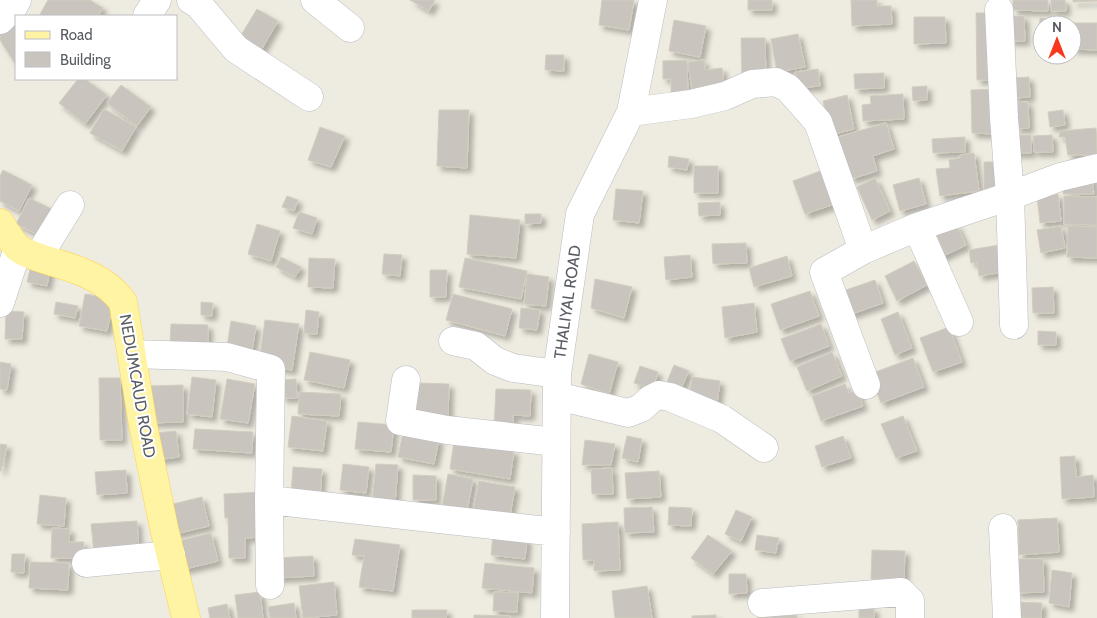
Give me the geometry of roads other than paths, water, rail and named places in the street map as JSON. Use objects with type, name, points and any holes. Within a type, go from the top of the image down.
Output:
[{"type":"main road","points":[[0,223],[28,253]]},
{"type":"main road","name":"NEDUMCAUD ROAD","points":[[28,253],[85,272],[107,285],[123,302],[143,425],[186,618]]},
{"type":"street","points":[[148,15],[156,0]]},
{"type":"street","points":[[191,0],[198,5],[236,49],[309,97]]},
{"type":"street","points":[[315,0],[350,28]]},
{"type":"street","name":"THALIYAL ROAD","points":[[555,618],[557,385],[580,214],[631,112],[654,0]]},
{"type":"street","points":[[999,10],[1010,196],[1014,325]]},
{"type":"street","points":[[631,112],[691,104],[725,96],[752,84],[776,82],[788,88],[818,122],[863,250]]},
{"type":"street","points":[[866,385],[824,272],[863,250],[917,227],[1010,196],[1060,176],[1097,168]]},
{"type":"street","points":[[0,304],[28,253],[70,205]]},
{"type":"street","points":[[917,227],[959,322]]},
{"type":"street","points":[[453,341],[476,346],[494,361],[628,413],[641,408],[659,395],[670,396],[722,419],[764,448]]},
{"type":"street","points":[[132,354],[227,357],[271,369],[270,585]]},
{"type":"street","points":[[406,380],[400,421],[447,430],[556,442]]},
{"type":"street","points":[[269,500],[556,532]]},
{"type":"street","points":[[1003,528],[1007,618]]},
{"type":"street","points":[[86,563],[171,555]]},
{"type":"street","points":[[762,603],[901,592],[910,601],[910,618]]}]
